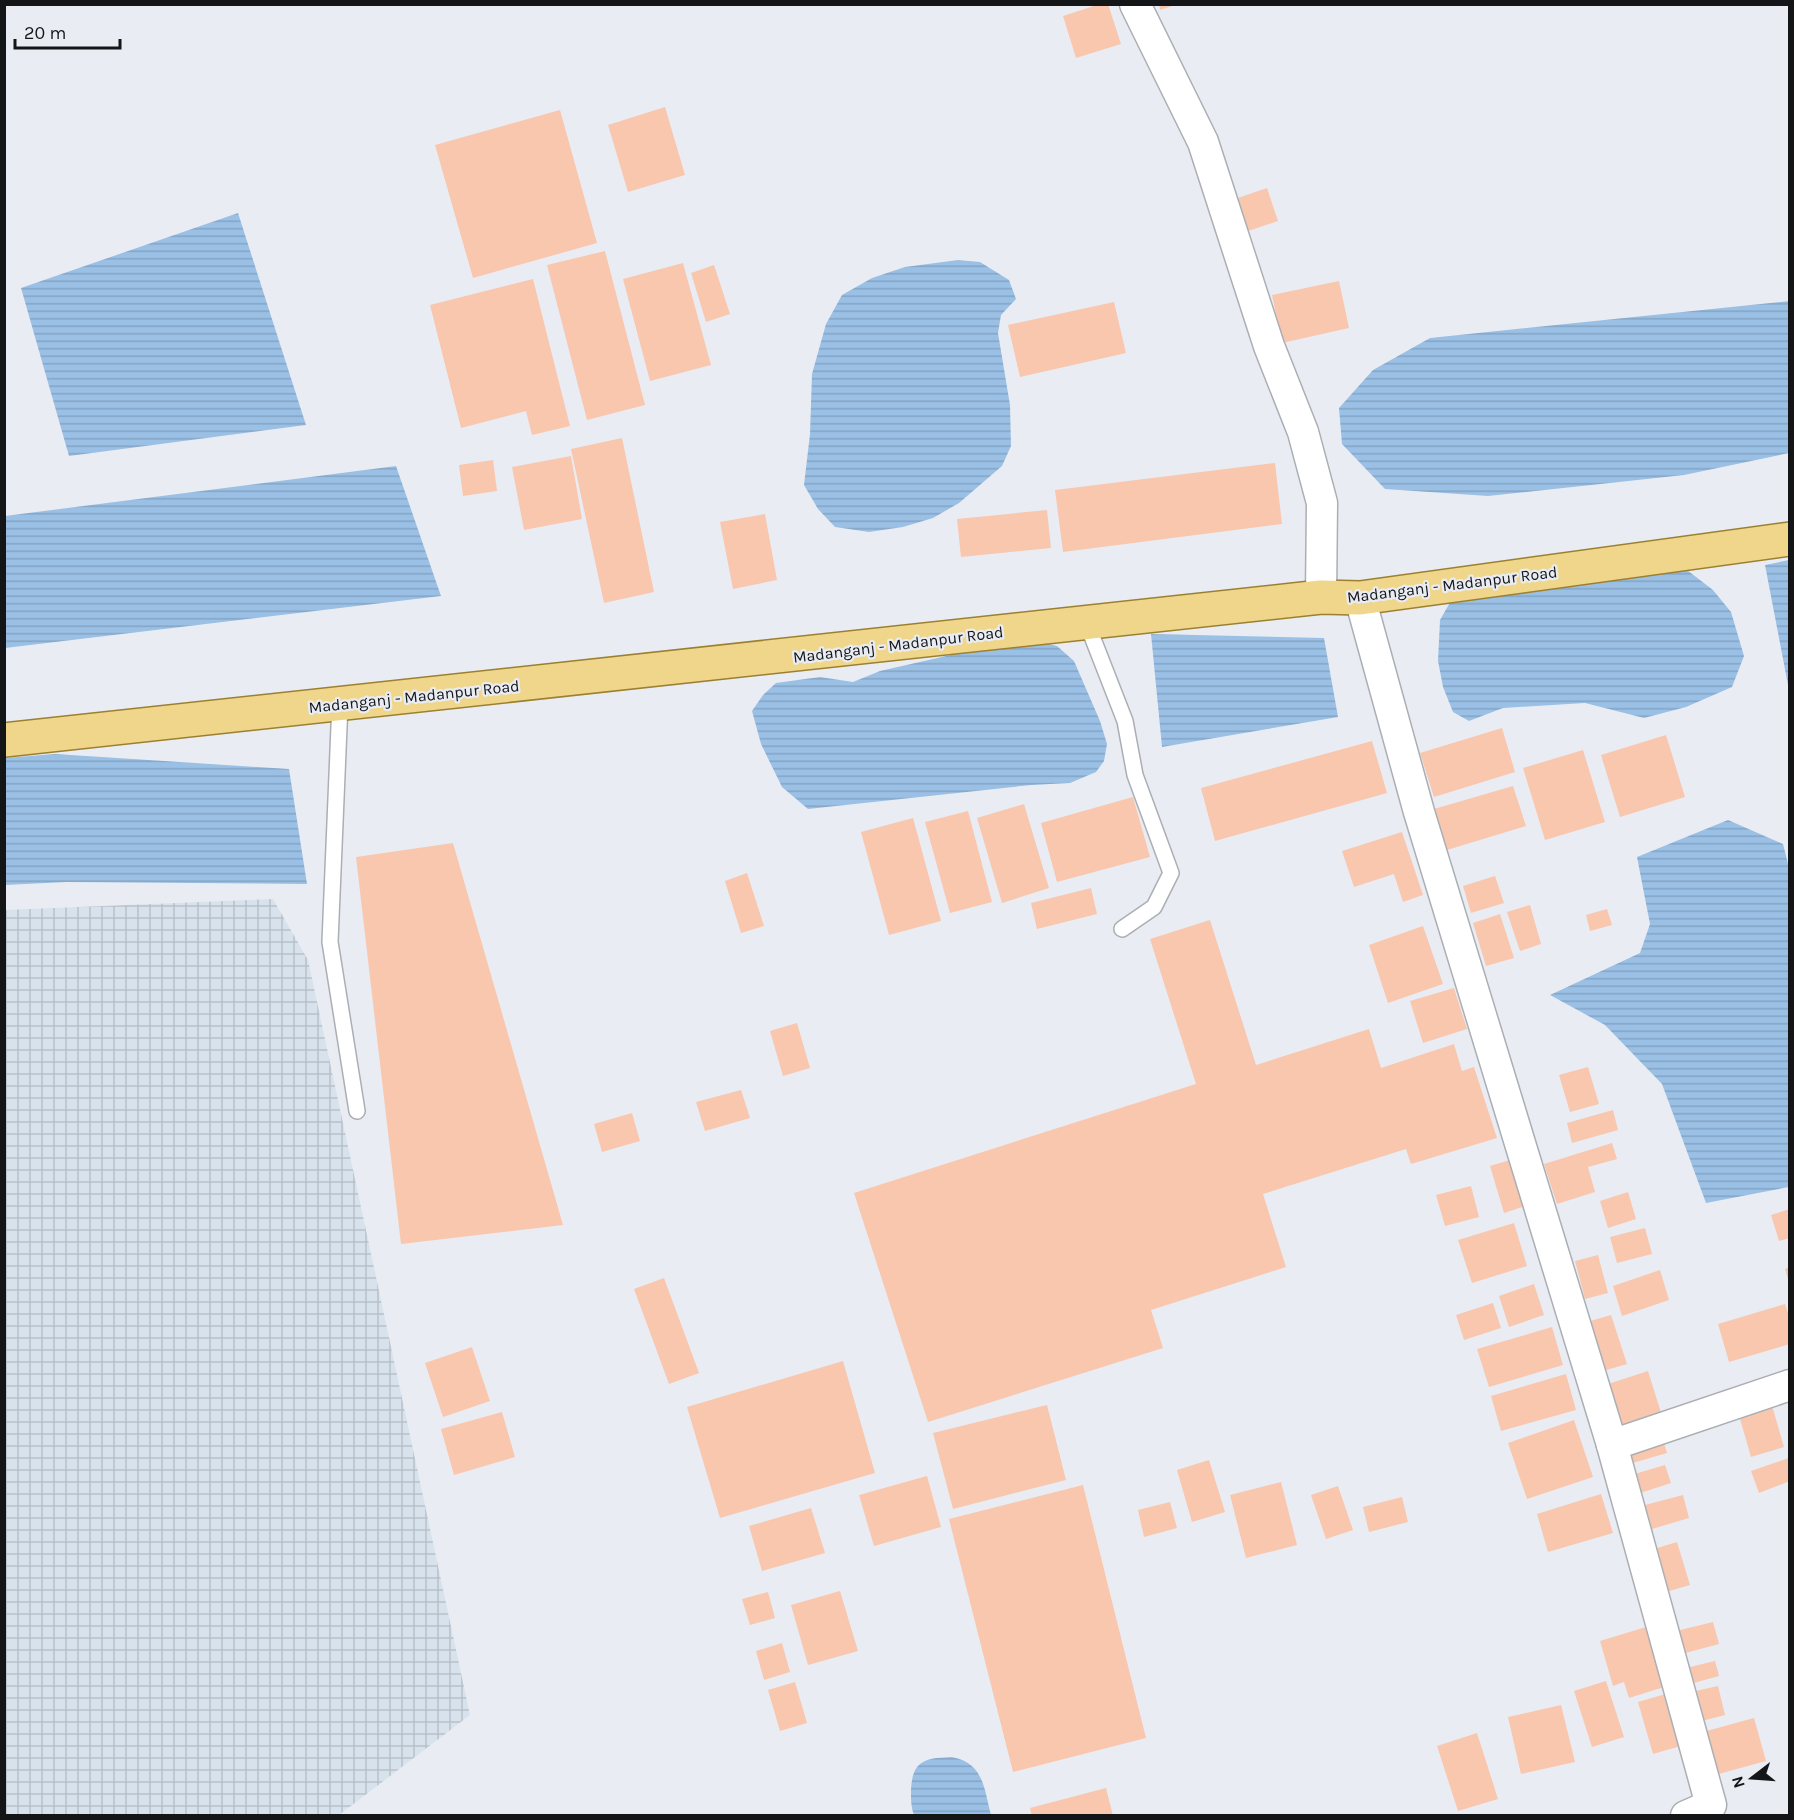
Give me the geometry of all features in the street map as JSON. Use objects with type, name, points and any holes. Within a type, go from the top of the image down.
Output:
[{"type":"main road","name":"Madanganj - Madanpur Road","points":[[4,740],[804,655],[1086,621],[1321,597],[1360,598],[1790,539]]},
{"type":"street","points":[[1135,4],[1203,142],[1269,346],[1303,432],[1322,503],[1321,597]]},
{"type":"street","points":[[1360,598],[1419,812],[1612,1445],[1705,1812]]},
{"type":"street","points":[[1612,1445],[1790,1385]]},
{"type":"lane","points":[[1086,621],[1125,721],[1135,775],[1171,873],[1154,907],[1122,929]]},
{"type":"lane","points":[[340,703],[330,942],[357,1111]]},
{"type":"shaded area","points":[[273,899],[308,960],[470,1715],[339,1815],[5,1815],[5,910]]},
{"type":"water","points":[[238,213],[306,425],[69,456],[21,288]]},
{"type":"water","points":[[958,260],[980,262],[1009,280],[1016,299],[1001,315],[998,333],[1010,405],[1011,446],[1002,466],[959,503],[933,518],[903,527],[869,532],[835,527],[818,509],[804,485],[810,434],[812,374],[826,324],[842,295],[872,278],[905,267]]},
{"type":"water","points":[[1789,301],[1789,453],[1684,475],[1488,496],[1385,489],[1342,444],[1339,408],[1373,370],[1430,338]]},
{"type":"water","points":[[396,466],[441,596],[5,648],[5,516]]},
{"type":"water","points":[[1789,560],[1790,685],[1788,685],[1765,565]]},
{"type":"water","points":[[1683,567],[1713,590],[1731,612],[1744,656],[1732,687],[1686,707],[1644,718],[1585,703],[1503,708],[1469,721],[1453,712],[1443,687],[1438,661],[1440,620],[1452,599]]},
{"type":"water","points":[[1151,634],[1324,638],[1338,717],[1162,747]]},
{"type":"water","points":[[1026,638],[1057,646],[1074,661],[1100,721],[1107,744],[1104,761],[1096,772],[1070,783],[1031,785],[808,809],[782,787],[761,744],[752,711],[763,695],[776,683],[820,677],[853,682],[880,671]]},
{"type":"water","points":[[55,754],[289,769],[307,884],[67,882],[5,885],[5,758]]},
{"type":"water","points":[[1728,820],[1783,844],[1789,868],[1789,1187],[1706,1203],[1662,1084],[1605,1025],[1550,995],[1640,953],[1650,924],[1637,857]]},
{"type":"water","points":[[952,1757],[963,1760],[977,1771],[984,1787],[991,1815],[914,1815],[911,1791],[917,1767],[934,1758]]},
{"type":"building","points":[[1100,4],[1108,4],[1121,44],[1076,58],[1063,16]]},
{"type":"building","points":[[1159,4],[1175,4],[1175,5],[1160,10]]},
{"type":"building","points":[[665,107],[685,175],[628,192],[608,125]]},
{"type":"building","points":[[560,110],[597,243],[473,278],[435,145]]},
{"type":"building","points":[[1267,188],[1278,221],[1242,233],[1232,200]]},
{"type":"building","points":[[605,251],[645,405],[587,420],[547,265]]},
{"type":"building","points":[[683,263],[711,365],[650,381],[623,279]]},
{"type":"building","points":[[714,265],[730,314],[706,322],[691,273]]},
{"type":"building","points":[[533,279],[570,426],[532,435],[526,411],[461,428],[430,305]]},
{"type":"building","points":[[1339,281],[1349,328],[1282,343],[1272,295]]},
{"type":"building","points":[[1114,302],[1126,353],[1020,377],[1008,325]]},
{"type":"building","points":[[622,438],[654,592],[604,603],[571,449]]},
{"type":"building","points":[[571,456],[582,519],[524,530],[512,467]]},
{"type":"building","points":[[493,460],[497,491],[463,496],[459,465]]},
{"type":"building","points":[[1275,463],[1282,524],[1063,552],[1055,490]]},
{"type":"building","points":[[1047,510],[1051,548],[961,557],[957,519]]},
{"type":"building","points":[[765,514],[777,580],[733,589],[720,522]]},
{"type":"building","points":[[1502,728],[1515,772],[1434,797],[1420,753]]},
{"type":"building","points":[[1666,735],[1685,797],[1620,817],[1601,755]]},
{"type":"building","points":[[1372,741],[1387,793],[1215,841],[1201,788]]},
{"type":"building","points":[[1583,750],[1605,822],[1545,840],[1523,768]]},
{"type":"building","points":[[1513,786],[1526,826],[1447,850],[1434,809]]},
{"type":"building","points":[[1133,797],[1150,857],[1057,882],[1041,823]]},
{"type":"building","points":[[1024,804],[1049,888],[1002,903],[977,818]]},
{"type":"building","points":[[968,811],[992,902],[950,913],[925,822]]},
{"type":"building","points":[[913,818],[941,921],[889,935],[861,832]]},
{"type":"building","points":[[1402,832],[1423,895],[1403,902],[1394,874],[1354,887],[1342,851]]},
{"type":"building","points":[[453,843],[563,1225],[401,1244],[356,857]]},
{"type":"building","points":[[747,873],[764,926],[741,933],[725,881]]},
{"type":"building","points":[[1495,876],[1504,903],[1471,913],[1463,886]]},
{"type":"building","points":[[1091,888],[1097,914],[1037,929],[1031,903]]},
{"type":"building","points":[[1530,905],[1541,944],[1520,951],[1507,912]]},
{"type":"building","points":[[1607,909],[1612,925],[1590,931],[1586,915]]},
{"type":"building","points":[[1500,914],[1514,958],[1486,966],[1473,923]]},
{"type":"building","points":[[1210,920],[1256,1065],[1369,1029],[1381,1068],[1454,1044],[1462,1071],[1474,1067],[1497,1138],[1411,1164],[1406,1149],[1263,1194],[1286,1267],[1151,1310],[1163,1348],[928,1422],[854,1193],[1196,1084],[1150,939]]},
{"type":"building","points":[[1423,926],[1443,984],[1388,1003],[1369,945]]},
{"type":"building","points":[[1454,988],[1467,1029],[1423,1043],[1410,1001]]},
{"type":"building","points":[[797,1023],[810,1068],[783,1076],[770,1031]]},
{"type":"building","points":[[1588,1067],[1599,1104],[1570,1112],[1559,1075]]},
{"type":"building","points":[[741,1090],[750,1118],[705,1131],[696,1102]]},
{"type":"building","points":[[1613,1110],[1618,1130],[1572,1143],[1567,1123]]},
{"type":"building","points":[[632,1113],[640,1141],[602,1152],[594,1124]]},
{"type":"building","points":[[1612,1143],[1617,1159],[1588,1167],[1595,1192],[1557,1204],[1544,1164]]},
{"type":"building","points":[[1513,1159],[1528,1205],[1504,1213],[1490,1166]]},
{"type":"building","points":[[1471,1186],[1479,1217],[1445,1226],[1436,1195]]},
{"type":"building","points":[[1628,1192],[1636,1219],[1608,1228],[1600,1201]]},
{"type":"building","points":[[1790,1209],[1790,1238],[1779,1241],[1771,1215]]},
{"type":"building","points":[[1514,1223],[1527,1266],[1472,1283],[1458,1240]]},
{"type":"building","points":[[1645,1228],[1652,1254],[1617,1263],[1610,1237]]},
{"type":"building","points":[[1598,1255],[1608,1293],[1585,1299],[1575,1261]]},
{"type":"building","points":[[1790,1267],[1790,1282],[1789,1282],[1785,1269]]},
{"type":"building","points":[[1660,1270],[1669,1300],[1622,1316],[1613,1286]]},
{"type":"building","points":[[664,1278],[699,1373],[669,1384],[634,1289]]},
{"type":"building","points":[[1534,1284],[1544,1315],[1509,1327],[1499,1296]]},
{"type":"building","points":[[1493,1303],[1501,1328],[1464,1340],[1456,1315]]},
{"type":"building","points":[[1785,1304],[1790,1319],[1790,1344],[1729,1362],[1718,1324]]},
{"type":"building","points":[[1611,1315],[1627,1364],[1603,1371],[1587,1322]]},
{"type":"building","points":[[1552,1327],[1563,1365],[1489,1387],[1477,1349]]},
{"type":"building","points":[[472,1347],[490,1401],[443,1417],[425,1363]]},
{"type":"building","points":[[843,1361],[875,1473],[720,1518],[687,1407]]},
{"type":"building","points":[[1648,1371],[1663,1419],[1620,1433],[1605,1385]]},
{"type":"building","points":[[1566,1374],[1576,1410],[1501,1431],[1491,1396]]},
{"type":"building","points":[[1771,1402],[1784,1447],[1751,1457],[1738,1412]]},
{"type":"building","points":[[1047,1405],[1066,1480],[953,1509],[933,1433]]},
{"type":"building","points":[[502,1412],[515,1457],[454,1475],[441,1429]]},
{"type":"building","points":[[1574,1420],[1593,1477],[1527,1499],[1508,1443]]},
{"type":"building","points":[[1661,1434],[1667,1453],[1626,1465],[1621,1447]]},
{"type":"building","points":[[1789,1458],[1790,1481],[1759,1493],[1751,1471]]},
{"type":"building","points":[[1209,1460],[1225,1512],[1192,1522],[1177,1470]]},
{"type":"building","points":[[1665,1465],[1671,1483],[1634,1495],[1628,1476]]},
{"type":"building","points":[[927,1476],[941,1527],[874,1546],[859,1495]]},
{"type":"building","points":[[1281,1482],[1297,1545],[1246,1558],[1230,1495]]},
{"type":"building","points":[[1083,1485],[1146,1738],[1013,1772],[949,1519]]},
{"type":"building","points":[[1338,1486],[1353,1530],[1326,1539],[1311,1495]]},
{"type":"building","points":[[1601,1494],[1613,1533],[1548,1552],[1537,1514]]},
{"type":"building","points":[[1683,1495],[1689,1518],[1652,1529],[1645,1505]]},
{"type":"building","points":[[1402,1497],[1408,1522],[1369,1532],[1363,1507]]},
{"type":"building","points":[[1170,1502],[1177,1528],[1144,1537],[1138,1510]]},
{"type":"building","points":[[811,1508],[825,1553],[762,1571],[749,1526]]},
{"type":"building","points":[[1677,1542],[1690,1585],[1666,1592],[1654,1549]]},
{"type":"building","points":[[840,1591],[858,1651],[808,1665],[791,1605]]},
{"type":"building","points":[[768,1592],[775,1618],[750,1625],[742,1599]]},
{"type":"building","points":[[1713,1622],[1719,1644],[1678,1655],[1672,1632]]},
{"type":"building","points":[[1646,1627],[1664,1687],[1629,1698],[1624,1682],[1613,1686],[1600,1641]]},
{"type":"building","points":[[782,1643],[790,1672],[764,1680],[756,1651]]},
{"type":"building","points":[[1715,1661],[1719,1676],[1690,1684],[1686,1668]]},
{"type":"building","points":[[1606,1681],[1624,1737],[1592,1747],[1574,1691]]},
{"type":"building","points":[[795,1682],[807,1723],[780,1731],[768,1690]]},
{"type":"building","points":[[1718,1686],[1725,1715],[1698,1722],[1691,1692]]},
{"type":"building","points":[[1669,1693],[1684,1745],[1653,1754],[1638,1702]]},
{"type":"building","points":[[1561,1705],[1575,1762],[1521,1774],[1508,1717]]},
{"type":"building","points":[[1754,1718],[1766,1761],[1715,1775],[1703,1732]]},
{"type":"building","points":[[1477,1733],[1498,1799],[1458,1811],[1437,1746]]},
{"type":"building","points":[[1106,1788],[1113,1816],[1032,1816],[1030,1808]]}]
